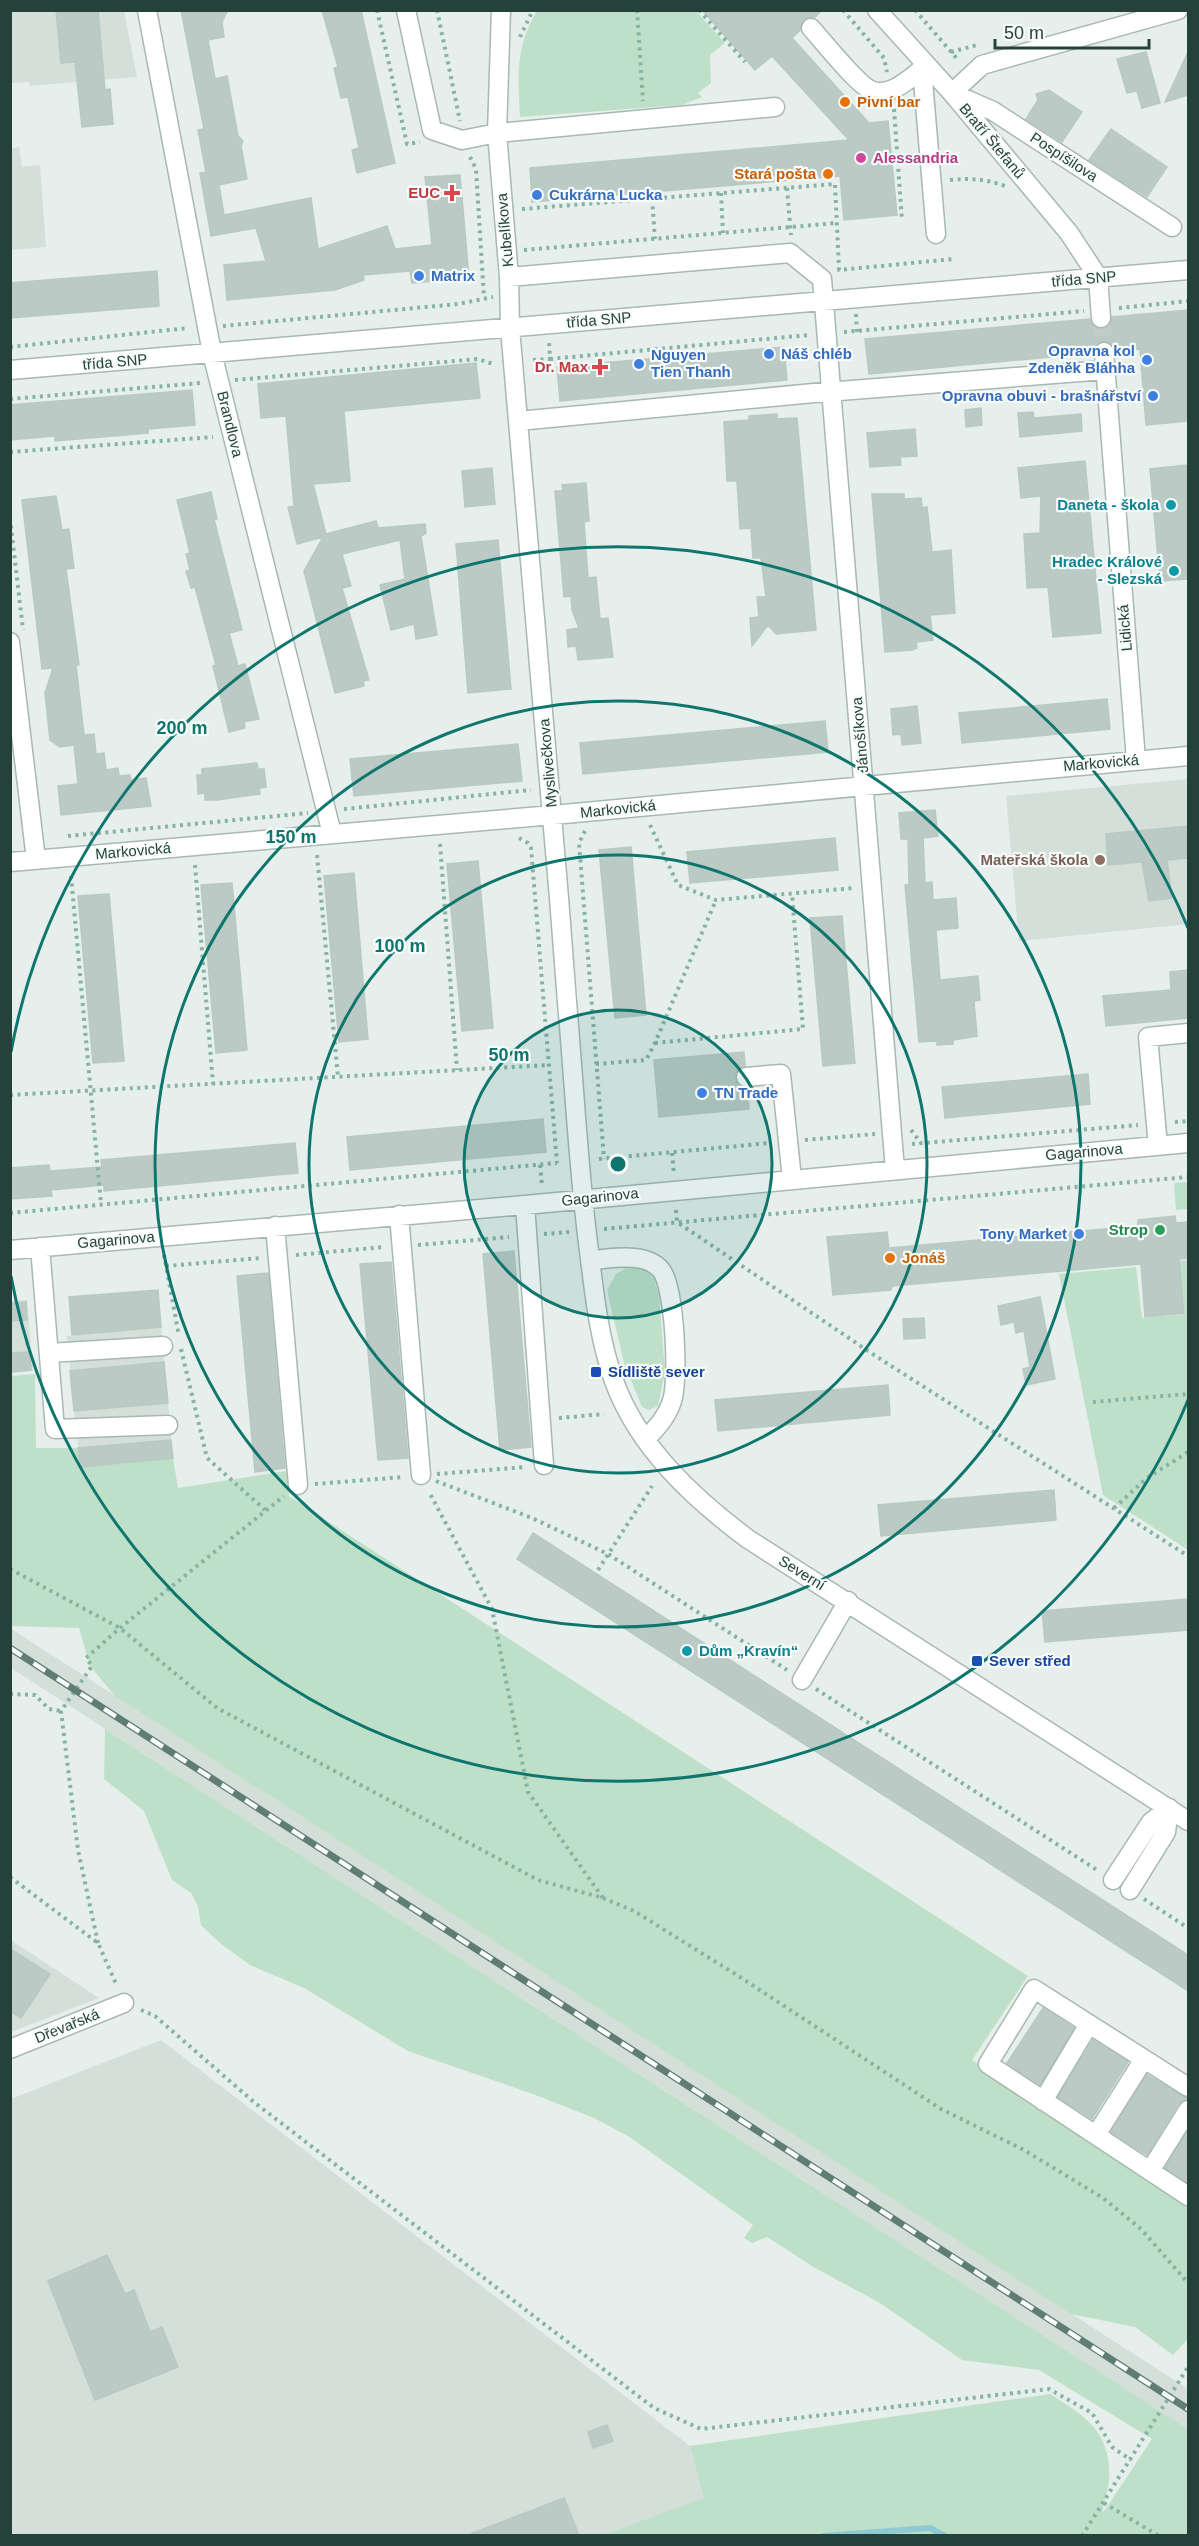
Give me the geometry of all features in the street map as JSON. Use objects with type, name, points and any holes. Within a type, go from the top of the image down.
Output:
[{"type":"street","name":"Brandlova","points":[[147,10],[212,353],[332,834]]},
{"type":"street","points":[[406,10],[432,130],[462,140],[497,133],[775,107]]},
{"type":"street","name":"Kubelíkova","points":[[501,10],[497,133],[509,277],[510,328]]},
{"type":"street","name":"Bratří Štefanů","points":[[877,10],[924,66],[952,93],[1069,233],[1098,277]]},
{"type":"street","points":[[952,93],[982,65],[1178,10]]},
{"type":"street","points":[[811,28],[862,84],[873,91],[890,89],[905,83],[924,66]]},
{"type":"street","points":[[924,66],[936,234]]},
{"type":"street","name":"Pospíšilova","points":[[952,93],[993,111],[1172,227]]},
{"type":"street","name":"Jánošíkova","points":[[509,277],[790,253],[822,279],[895,1170]]},
{"type":"street","name":"třída SNP","points":[[10,370],[1188,270]]},
{"type":"street","points":[[1098,277],[1101,313]]},
{"type":"street","name":"Myslivečkova","points":[[510,328],[553,815],[583,1199]]},
{"type":"street","name":"Lidická","points":[[830,392],[1104,361],[1136,760]]},
{"type":"street","points":[[518,421],[830,392]]},
{"type":"street","points":[[10,642],[36,860]]},
{"type":"street","name":"Markovická","points":[[10,862],[553,815],[1188,756]]},
{"type":"street","points":[[1158,1146],[1148,1037],[1188,1033]]},
{"type":"street","points":[[746,1077],[781,1074],[792,1179]]},
{"type":"street","name":"Gagarinova","points":[[10,1250],[1188,1143]]},
{"type":"street","name":"Severní","points":[[583,1199],[598,1322],[606,1353],[623,1401],[646,1439],[679,1481],[720,1519],[748,1539],[1188,1821]]},
{"type":"street","points":[[525,1205],[544,1465]]},
{"type":"street","points":[[399,1215],[421,1476]]},
{"type":"street","points":[[275,1226],[298,1485]]},
{"type":"street","points":[[40,1247],[55,1429],[168,1425]]},
{"type":"street","points":[[590,1260],[640,1257],[660,1269],[669,1289],[676,1365],[675,1392],[667,1414],[646,1439]]},
{"type":"street","points":[[49,1353],[163,1346]]},
{"type":"street","points":[[802,1680],[848,1601]]},
{"type":"street","points":[[1113,1880],[1151,1822],[1168,1808]]},
{"type":"street","points":[[1130,1890],[1166,1832],[1168,1808]]},
{"type":"street","points":[[1188,2087],[1034,1989],[988,2064],[1188,2196]]},
{"type":"street","name":"Dřevařská","points":[[10,2049],[124,2003]]},
{"type":"street","points":[[1043,2101],[1089,2024]]},
{"type":"street","points":[[1096,2136],[1144,2059]]},
{"type":"street","points":[[1150,2171],[1188,2110]]},
{"type":"path","points":[[637,10],[645,119]]},
{"type":"path","points":[[699,10],[745,62]]},
{"type":"path","points":[[843,10],[884,58],[895,112],[902,221]]},
{"type":"path","points":[[915,10],[959,61]]},
{"type":"path","points":[[932,182],[969,178],[990,180],[1006,186]]},
{"type":"path","points":[[504,211],[835,184],[839,270],[953,259]]},
{"type":"path","points":[[721,193],[723,233]]},
{"type":"path","points":[[652,199],[655,239]]},
{"type":"path","points":[[507,252],[837,223]]},
{"type":"path","points":[[222,326],[458,304],[484,298]]},
{"type":"path","points":[[856,308],[857,332],[1101,313],[1188,301]]},
{"type":"path","points":[[10,347],[188,329]]},
{"type":"path","points":[[548,335],[550,359]]},
{"type":"path","points":[[533,360],[808,335]]},
{"type":"path","points":[[10,399],[478,359],[493,364]]},
{"type":"path","points":[[200,383],[202,394]]},
{"type":"path","points":[[210,426],[216,448]]},
{"type":"path","points":[[10,452],[213,436]]},
{"type":"path","points":[[345,809],[531,790]]},
{"type":"path","points":[[33,839],[309,813],[306,802]]},
{"type":"path","points":[[649,824],[678,885],[707,899],[857,888]]},
{"type":"path","points":[[586,830],[579,843],[604,1159]]},
{"type":"path","points":[[10,1213],[559,1163],[531,848],[523,839],[514,837]]},
{"type":"path","points":[[429,845],[450,843]]},
{"type":"path","points":[[440,844],[457,1070]]},
{"type":"path","points":[[306,856],[328,854]]},
{"type":"path","points":[[317,855],[338,1077]]},
{"type":"path","points":[[183,866],[206,864]]},
{"type":"path","points":[[195,865],[213,1084]]},
{"type":"path","points":[[61,877],[82,875]]},
{"type":"path","points":[[70,876],[101,1204]]},
{"type":"path","points":[[656,1043],[803,1029],[792,894]]},
{"type":"path","points":[[596,1064],[646,1060],[656,1043],[716,900]]},
{"type":"path","points":[[10,1095],[549,1065]]},
{"type":"path","points":[[893,1146],[1188,1121]]},
{"type":"path","points":[[598,1159],[876,1133]]},
{"type":"path","points":[[672,1152],[674,1175]]},
{"type":"path","points":[[540,1165],[543,1187]]},
{"type":"path","points":[[166,1266],[1188,1177]]},
{"type":"path","points":[[676,1203],[677,1222]]},
{"type":"path","points":[[677,1222],[871,1353],[1188,1556]]},
{"type":"path","points":[[161,1236],[180,1345],[207,1458],[265,1510]]},
{"type":"path","points":[[1093,1402],[1188,1394]]},
{"type":"path","points":[[541,1420],[604,1414]]},
{"type":"path","points":[[1114,1508],[1147,1478],[1188,1452]]},
{"type":"path","points":[[544,1465],[298,1485],[86,1658],[92,1666],[61,1711],[78,1850],[98,1943],[124,2003],[155,2016],[255,2103],[654,2408],[700,2429],[1049,2389],[1092,2414],[1112,2447],[1131,2460]]},
{"type":"path","points":[[421,1476],[532,1518],[608,1554],[1113,1880]]},
{"type":"path","points":[[421,1476],[492,1609],[528,1792],[603,1898]]},
{"type":"path","points":[[598,1570],[652,1486]]},
{"type":"path","points":[[10,1569],[120,1628],[217,1708],[538,1880],[603,1898],[634,1911],[941,2109],[1024,2150],[1103,2198],[1142,2229],[1188,2283]]},
{"type":"path","points":[[10,1694],[35,1695],[49,1709],[61,1711]]},
{"type":"path","points":[[10,1877],[98,1943]]},
{"type":"path","points":[[1130,1890],[1188,1928]]},
{"type":"path","points":[[1082,2535],[1188,2367]]},
{"type":"path","points":[[1104,2503],[1159,2535]]},
{"type":"shaded area","points":[[11,11],[124,11],[137,77],[30,86],[29,82],[11,83]]},
{"type":"shaded area","points":[[19,147],[22,167],[40,165],[46,247],[11,250],[11,148]]},
{"type":"shaded area","name":"Mateřská škola","points":[[1188,779],[1188,924],[1019,941],[1006,796]]},
{"type":"shaded area","points":[[27,1300],[33,1371],[11,1373],[11,1301]]},
{"type":"shaded area","points":[[161,1327],[173,1458],[80,1467],[67,1336]]},
{"type":"shaded area","points":[[10,1628],[1188,2389],[1188,2429],[11,1668]]},
{"type":"shaded area","points":[[11,1940],[99,1998],[11,2032]]},
{"type":"shaded area","points":[[161,2040],[690,2446],[705,2498],[602,2535],[11,2536],[11,2099]]},
{"type":"green space","points":[[537,11],[696,11],[725,43],[710,55],[711,83],[698,93],[702,97],[682,105],[520,117],[521,50]]},
{"type":"green space","points":[[1188,1182],[1188,1209],[1176,1210],[1174,1183]]},
{"type":"green space","points":[[1188,1260],[1188,1550],[1103,1495],[1059,1274],[1136,1267],[1142,1318],[1185,1314],[1179,1261]]},
{"type":"green space","points":[[627,1267],[646,1270],[654,1279],[659,1295],[665,1372],[658,1406],[649,1410],[642,1407],[624,1363],[607,1290],[616,1274]]},
{"type":"green space","points":[[35,1374],[36,1448],[78,1448],[80,1467],[173,1458],[178,1488],[286,1471],[289,1496],[1028,1976],[972,2060],[1188,2206],[1188,2339],[1173,2355],[1135,2327],[1071,2314],[115,1696],[90,1666],[79,1628],[11,1626],[11,1376]]},
{"type":"green space","points":[[105,1729],[1188,2429],[1188,2535],[602,2535],[704,2498],[690,2446],[1050,2394],[1086,2419],[1101,2438],[1109,2464],[1109,2481],[1103,2513],[1152,2439],[1039,2370],[962,2360],[880,2303],[815,2268],[767,2237],[752,2243],[744,2238],[753,2225],[628,2136],[594,2118],[533,2094],[408,2051],[304,1988],[250,1965],[221,1944],[201,1925],[198,1906],[191,1893],[172,1880],[144,1811],[104,1779]]},
{"type":"building","points":[[56,10],[98,10],[105,90],[110,89],[113,124],[82,127],[75,62],[61,63]]},
{"type":"building","points":[[181,10],[228,10],[222,22],[224,37],[208,40],[215,79],[227,76],[238,136],[243,141],[241,146],[247,179],[219,185],[224,215],[311,198],[318,249],[387,226],[395,249],[432,245],[425,177],[460,175],[469,278],[412,283],[410,271],[363,275],[364,280],[335,290],[227,300],[224,265],[266,261],[256,228],[211,236],[200,173],[206,172],[198,130],[204,129]]},
{"type":"building","points":[[322,10],[361,10],[395,163],[357,173],[352,150],[359,148],[348,97],[341,98],[334,68],[338,67]]},
{"type":"building","points":[[702,10],[822,10],[815,17],[804,19],[800,30],[792,38],[869,123],[888,121],[897,215],[844,220],[840,176],[532,202],[530,168],[849,140],[772,56],[755,70]]},
{"type":"building","points":[[1146,52],[1160,103],[1142,108],[1137,91],[1127,93],[1117,59]]},
{"type":"building","points":[[1188,52],[1188,95],[1165,102]]},
{"type":"building","points":[[1049,90],[1082,112],[1062,142],[1026,119],[1038,100],[1036,94]]},
{"type":"building","points":[[1111,129],[1167,167],[1147,197],[1089,160]]},
{"type":"building","points":[[157,271],[159,306],[10,318],[10,283]]},
{"type":"building","points":[[1188,310],[1188,421],[1146,425],[1140,349],[1115,351],[1113,345],[1104,341],[1097,343],[1093,353],[869,374],[865,339],[1090,319],[1096,328],[1102,329],[1111,323],[1112,317]]},
{"type":"building","points":[[784,347],[787,380],[560,401],[557,367]]},
{"type":"building","points":[[476,363],[480,398],[344,411],[350,481],[313,484],[326,534],[376,521],[378,528],[425,524],[426,533],[421,536],[437,635],[416,639],[414,624],[391,630],[380,585],[405,579],[400,540],[342,554],[351,586],[342,588],[369,680],[363,681],[364,686],[335,693],[304,571],[323,537],[297,544],[288,507],[294,506],[286,416],[261,418],[258,384]]},
{"type":"building","points":[[192,390],[195,425],[148,429],[148,433],[55,441],[55,436],[10,440],[10,405]]},
{"type":"building","points":[[981,408],[982,425],[966,427],[965,410]]},
{"type":"building","points":[[1033,412],[1034,418],[1081,414],[1082,431],[1020,437],[1018,413]]},
{"type":"building","points":[[777,414],[777,419],[797,418],[816,630],[776,634],[768,625],[752,646],[750,618],[759,617],[757,597],[766,597],[761,558],[753,558],[751,528],[740,529],[737,481],[727,481],[724,422],[749,420],[749,416]]},
{"type":"building","points":[[915,429],[917,456],[900,457],[901,465],[870,467],[867,433]]},
{"type":"building","points":[[1085,461],[1101,633],[1053,637],[1048,587],[1027,588],[1024,534],[1040,533],[1041,496],[1021,498],[1018,468]]},
{"type":"building","points":[[1187,465],[1188,579],[1160,581],[1150,469]]},
{"type":"building","points":[[492,468],[495,504],[465,507],[462,471]]},
{"type":"building","points":[[586,483],[589,521],[584,522],[588,578],[596,577],[600,619],[608,618],[613,657],[578,660],[576,646],[568,647],[567,630],[579,628],[572,610],[571,596],[564,597],[555,491],[563,491],[562,485]]},
{"type":"building","points":[[211,492],[217,519],[214,519],[242,630],[229,633],[238,666],[245,664],[259,719],[244,722],[245,728],[229,732],[213,666],[216,665],[195,587],[191,588],[186,571],[190,570],[186,554],[190,553],[177,500]]},
{"type":"building","points":[[872,494],[904,494],[904,499],[921,498],[922,508],[927,507],[932,552],[951,550],[955,613],[930,615],[933,640],[916,642],[917,648],[912,650],[885,652]]},
{"type":"building","points":[[56,496],[62,530],[69,529],[74,568],[66,569],[79,665],[76,665],[84,735],[94,734],[96,754],[104,753],[106,770],[118,768],[119,776],[130,775],[131,780],[146,778],[151,806],[61,815],[58,786],[78,784],[74,745],[60,747],[50,740],[45,693],[53,668],[42,669],[22,500]]},
{"type":"building","points":[[498,540],[511,689],[468,693],[456,544]]},
{"type":"building","points":[[1107,699],[1110,729],[962,743],[959,713]]},
{"type":"building","points":[[917,706],[921,743],[902,745],[901,734],[893,735],[891,709]]},
{"type":"building","points":[[825,721],[828,752],[583,774],[580,743]]},
{"type":"building","points":[[518,744],[522,781],[354,796],[350,759]]},
{"type":"building","points":[[257,763],[258,769],[264,769],[266,787],[259,788],[260,794],[205,800],[205,793],[198,794],[197,775],[202,775],[202,769]]},
{"type":"building","points":[[935,810],[938,836],[923,838],[925,883],[932,882],[933,900],[956,898],[958,928],[936,930],[940,980],[978,976],[980,1000],[974,1001],[977,1036],[953,1040],[953,1044],[937,1045],[937,1041],[919,1042],[905,885],[909,884],[908,839],[901,839],[899,813]]},
{"type":"building","points":[[1188,826],[1188,858],[1167,860],[1172,898],[1149,901],[1142,862],[1108,865],[1106,834]]},
{"type":"building","points":[[835,838],[838,870],[690,883],[687,852]]},
{"type":"building","points":[[631,847],[646,1015],[615,1018],[599,850]]},
{"type":"building","points":[[478,861],[493,1028],[462,1031],[447,864]]},
{"type":"building","points":[[354,873],[368,1039],[339,1042],[324,876]]},
{"type":"building","points":[[232,883],[247,1050],[216,1053],[201,885]]},
{"type":"building","points":[[109,894],[124,1061],[93,1063],[78,896]]},
{"type":"building","points":[[842,916],[855,1063],[823,1066],[810,918]]},
{"type":"building","points":[[1188,970],[1188,1018],[1106,1026],[1103,996],[1171,990],[1170,972]]},
{"type":"building","name":"TN Trade","points":[[744,1052],[745,1066],[736,1072],[735,1079],[741,1087],[747,1088],[749,1109],[659,1117],[654,1060]]},
{"type":"building","points":[[1088,1074],[1090,1104],[945,1118],[942,1087]]},
{"type":"building","points":[[543,1119],[546,1152],[350,1170],[347,1137]]},
{"type":"building","points":[[295,1143],[298,1173],[104,1191],[104,1185],[51,1190],[52,1196],[10,1199],[10,1168],[49,1165],[50,1171],[102,1167],[101,1160]]},
{"type":"building","points":[[1175,1216],[1176,1223],[1188,1222],[1188,1258],[1179,1259],[1184,1313],[1145,1317],[1141,1264],[892,1286],[891,1290],[833,1295],[827,1237],[887,1232],[889,1248],[1138,1226],[1138,1220]]},
{"type":"building","points":[[514,1251],[531,1447],[500,1450],[483,1254]]},
{"type":"building","points":[[391,1262],[408,1458],[378,1460],[360,1264]]},
{"type":"building","points":[[268,1273],[285,1468],[255,1472],[237,1276]]},
{"type":"building","points":[[158,1290],[161,1327],[72,1335],[69,1297]]},
{"type":"building","points":[[1040,1297],[1055,1379],[1026,1385],[1023,1369],[1030,1367],[1024,1331],[1016,1333],[1014,1322],[1001,1325],[998,1306]]},
{"type":"building","points":[[26,1302],[27,1320],[10,1321],[10,1303]]},
{"type":"building","points":[[924,1318],[925,1338],[904,1339],[903,1319]]},
{"type":"building","points":[[30,1352],[31,1370],[10,1372],[10,1353]]},
{"type":"building","points":[[164,1362],[168,1403],[74,1411],[70,1371]]},
{"type":"building","points":[[888,1385],[890,1415],[718,1431],[715,1400]]},
{"type":"building","points":[[171,1440],[173,1458],[80,1467],[78,1448]]},
{"type":"building","points":[[1054,1490],[1056,1520],[881,1536],[878,1505]]},
{"type":"building","points":[[533,1533],[1188,1955],[1188,1991],[517,1559]]},
{"type":"building","points":[[1188,1599],[1188,1630],[1045,1642],[1042,1611]]},
{"type":"building","points":[[10,1949],[50,1974],[21,2018],[10,2011]]},
{"type":"building","points":[[1043,2008],[1074,2028],[1040,2085],[1007,2063]]},
{"type":"building","points":[[1093,2040],[1128,2062],[1092,2119],[1058,2097]]},
{"type":"building","points":[[1147,2075],[1188,2099],[1178,2104],[1147,2155],[1111,2132]]},
{"type":"building","points":[[1188,2130],[1188,2183],[1165,2168]]},
{"type":"building","points":[[107,2255],[125,2294],[134,2290],[150,2332],[162,2327],[178,2367],[95,2400],[48,2281]]},
{"type":"building","points":[[607,2425],[613,2441],[593,2448],[588,2432]]},
{"type":"building","points":[[564,2498],[579,2535],[470,2535],[470,2534]]},
{"type":"waterway","points":[[823,2536],[930,2528],[945,2536]]},
{"type":"tunnel","points":[[1101,318],[1104,352]]},
{"type":"railway","points":[[10,1648],[1188,2409]]},
{"type":"place","name":"Pivní bar","points":[[845,102]]},
{"type":"place","name":"Alessandria","points":[[861,158]]},
{"type":"place","name":"Stará pošta","points":[[828,174]]},
{"type":"place","name":"EUC","points":[[452,193]]},
{"type":"place","name":"Cukrárna Lucka","points":[[537,195]]},
{"type":"place","name":"Matrix","points":[[419,276]]},
{"type":"place","name":"Náš chléb","points":[[769,354]]},
{"type":"place","name":"Opravna kol Zdeněk Bláhha","points":[[1147,360]]},
{"type":"place","name":"Nguyen Tien Thanh","points":[[639,364]]},
{"type":"place","name":"Dr. Max","points":[[600,367]]},
{"type":"place","name":"Opravna obuvi - brašnářství","points":[[1153,396]]},
{"type":"place","name":"Daneta - škola","points":[[1171,505]]},
{"type":"place","name":"Hradec Králové - Slezská","points":[[1174,571]]},
{"type":"place","name":"Mateřská škola","points":[[1100,860]]},
{"type":"place","name":"TN Trade","points":[[702,1093]]},
{"type":"place","name":"Strop","points":[[1160,1230]]},
{"type":"place","name":"Tony Market","points":[[1079,1234]]},
{"type":"place","name":"Jonáš","points":[[890,1258]]},
{"type":"place","name":"Sídliště sever","points":[[596,1372]]},
{"type":"place","name":"Dům „Kravín“","points":[[687,1651]]},
{"type":"place","name":"Sever střed","points":[[977,1661]]}]
